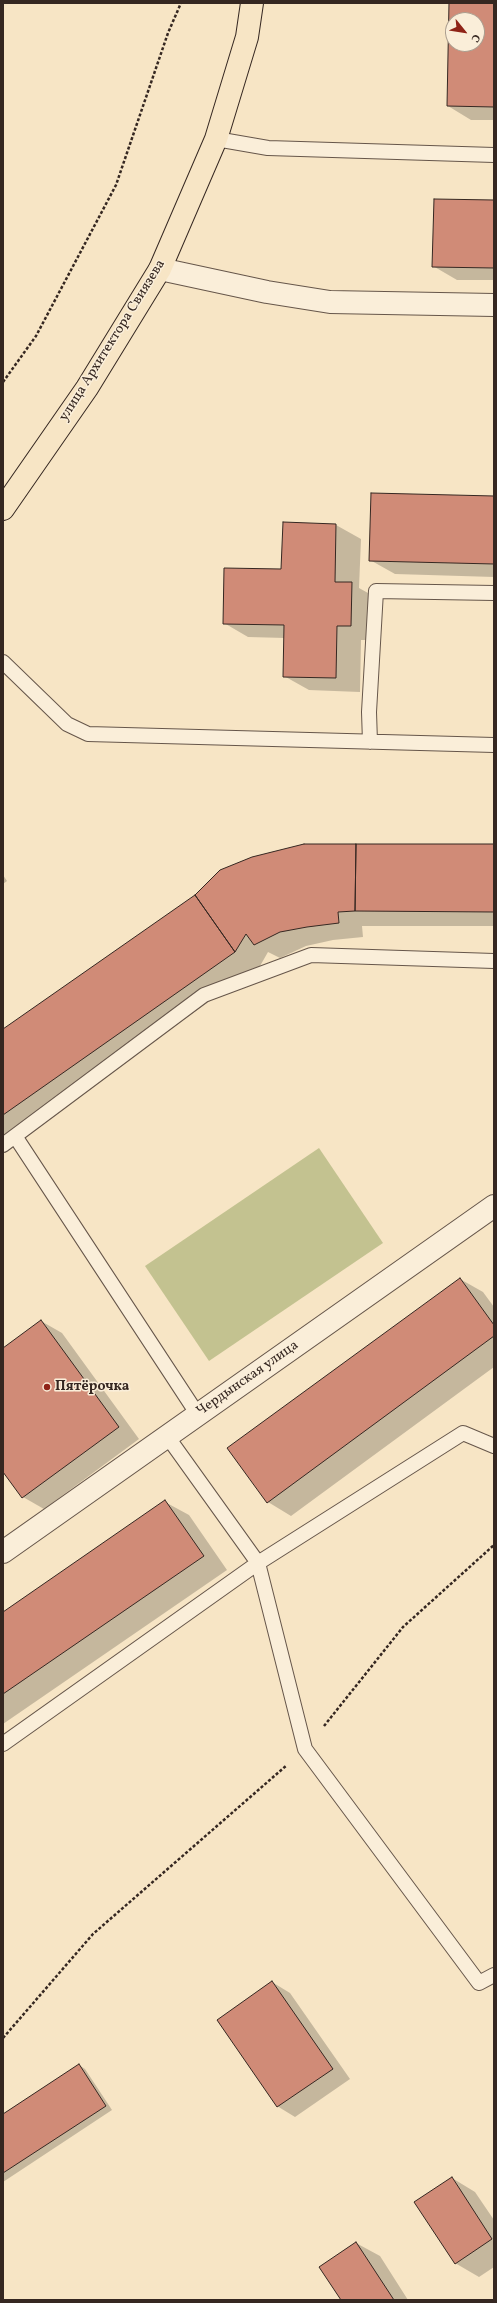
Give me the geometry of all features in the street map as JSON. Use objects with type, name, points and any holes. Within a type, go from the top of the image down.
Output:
[{"type":"main road","name":"улица Архитектора Свиязева","points":[[3,509],[87,388],[160,270],[216,139],[247,37],[252,3]]},
{"type":"street","points":[[160,270],[267,292],[330,302],[494,305]]},
{"type":"street","name":"Чердынская улица","points":[[3,1552],[494,1206]]},
{"type":"lane","points":[[216,139],[268,148],[494,155]]},
{"type":"lane","points":[[370,742],[368,712],[376,591],[494,593]]},
{"type":"lane","points":[[3,662],[67,724],[88,734],[494,745]]},
{"type":"lane","points":[[3,1145],[204,995],[311,955],[494,961]]},
{"type":"lane","points":[[15,1136],[198,1414]]},
{"type":"lane","points":[[3,1744],[258,1563],[463,1433],[494,1446]]},
{"type":"lane","points":[[167,1436],[258,1563],[305,1749],[479,1983],[494,1975]]},
{"type":"path","points":[[3,382],[36,336],[116,185],[168,33],[181,3]]},
{"type":"path","points":[[3,2038],[92,1934],[305,1749],[403,1627],[494,1545]]},
{"type":"shaded area","points":[[319,1148],[383,1243],[209,1361],[145,1266]]},
{"type":"building","points":[[449,3],[494,3],[494,107],[447,106],[448,52],[485,52],[485,12],[449,12]]},
{"type":"building","points":[[434,199],[494,200],[494,268],[432,267]]},
{"type":"building","points":[[371,493],[494,496],[494,564],[369,561]]},
{"type":"building","points":[[283,522],[336,524],[335,582],[352,582],[351,626],[337,626],[336,678],[283,677],[284,625],[223,624],[224,568],[281,569]]},
{"type":"building","points":[[304,844],[356,844],[355,911],[338,912],[339,923],[280,932],[254,945],[246,934],[235,952],[195,895],[220,870],[252,857]]},
{"type":"building","points":[[356,844],[494,844],[494,912],[355,911]]},
{"type":"building","points":[[195,895],[235,952],[3,1115],[3,1029]]},
{"type":"building","points":[[460,1278],[494,1325],[494,1336],[267,1503],[227,1448]]},
{"type":"building","name":"Пятёрочка","points":[[41,1320],[119,1427],[22,1498],[3,1472],[3,1348]]},
{"type":"building","points":[[165,1500],[204,1556],[3,1694],[3,1612]]},
{"type":"building","points":[[272,1981],[333,2069],[277,2107],[217,2020]]},
{"type":"building","points":[[79,2064],[106,2106],[3,2173],[3,2114]]},
{"type":"building","points":[[452,2177],[492,2239],[455,2264],[414,2202]]},
{"type":"building","points":[[356,2242],[394,2300],[341,2300],[319,2267]]},
{"type":"place","name":"Пятёрочка","points":[[47,1387]]}]
